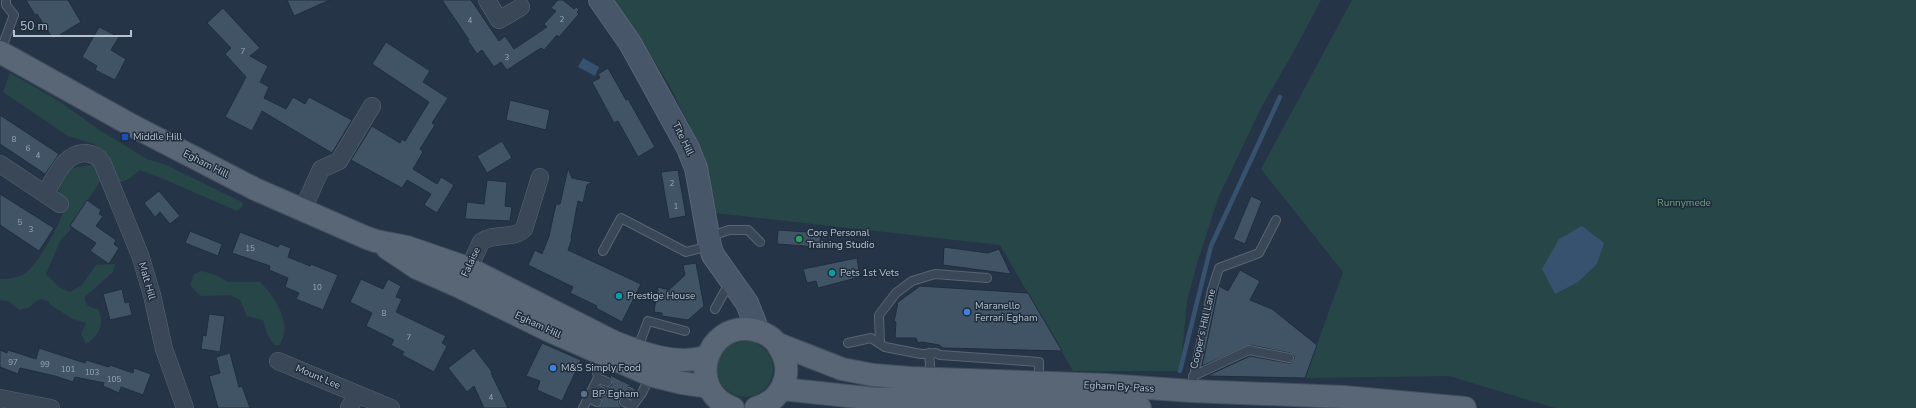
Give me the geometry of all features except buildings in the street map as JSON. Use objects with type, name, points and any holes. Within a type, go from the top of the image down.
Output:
[{"type":"main road","name":"Egham Hill","points":[[1,52],[133,126],[256,189],[376,241],[417,268],[464,278],[636,350],[672,358],[699,359],[707,356]]},
{"type":"main road","name":"Egham Hill","points":[[464,278],[550,331],[650,375],[682,383],[721,403]]},
{"type":"main road","points":[[721,403],[705,370],[707,356],[718,340],[734,331],[745,329],[758,331]]},
{"type":"main road","name":"Egham By-Pass","points":[[758,331],[772,338],[778,344],[842,370],[854,372],[931,379],[1039,383],[1106,385],[1192,383],[1465,408]]},
{"type":"main road","points":[[770,402],[785,381],[786,364],[778,344]]},
{"type":"main road","name":"Egham By-Pass","points":[[770,402],[912,398],[1140,408]]},
{"type":"street","points":[[487,0],[502,24],[521,7]]},
{"type":"street","name":"Tite Hill","points":[[600,0],[630,43],[688,148],[696,168],[709,241],[714,254],[747,303],[758,331]]},
{"type":"street","points":[[302,209],[321,169],[339,161],[372,106]]},
{"type":"street","name":"Malt Hill","points":[[45,194],[69,158],[77,153],[91,154],[99,158],[140,256],[152,295],[164,349],[185,408]]},
{"type":"street","points":[[0,164],[60,204]]},
{"type":"street","name":"Falaise","points":[[464,278],[481,242],[496,236],[516,234],[524,229],[540,177]]},
{"type":"street","points":[[734,331],[738,309],[736,288]]},
{"type":"street","name":"Mount Lee","points":[[278,361],[353,401],[392,408]]},
{"type":"street","points":[[0,398],[51,408]]},
{"type":"lane","points":[[1,52],[14,15],[6,4],[6,0]]},
{"type":"lane","points":[[603,251],[621,218],[686,252],[729,230],[748,230],[760,242]]},
{"type":"lane","name":"Cooper's Hill Lane","points":[[1192,383],[1212,290],[1219,268],[1259,253],[1276,220]]},
{"type":"lane","points":[[880,343],[879,315],[896,293],[912,281],[935,274],[987,278]]},
{"type":"lane","points":[[716,309],[726,289],[736,288]]},
{"type":"lane","points":[[636,350],[648,321],[685,331]]},
{"type":"lane","points":[[848,343],[871,338],[885,347],[921,354],[929,353],[1039,362],[1039,383]]},
{"type":"lane","points":[[1192,383],[1249,350],[1289,358]]},
{"type":"lane","points":[[583,408],[598,378],[595,361],[599,352]]},
{"type":"lane","points":[[929,353],[931,379]]},
{"type":"lane","points":[[634,405],[650,375]]},
{"type":"lane","points":[[598,378],[607,382]]},
{"type":"lane","points":[[594,387],[602,392]]},
{"type":"lane","points":[[629,392],[634,405]]},
{"type":"lane","points":[[588,398],[597,402]]},
{"type":"lane","points":[[624,402],[634,405]]},
{"type":"green space","points":[[614,0],[1321,0],[1293,53],[1262,106],[1219,196],[1197,263],[1187,302],[1180,371],[1073,371],[1000,245],[715,213],[704,154],[667,81]]},
{"type":"green space","name":"Runnymede","points":[[1352,0],[1916,0],[1916,408],[1555,408],[1449,376],[1305,378],[1343,272],[1261,169]]},
{"type":"green space","points":[[10,73],[59,101],[98,129],[147,159],[164,164],[242,202],[243,206],[237,211],[140,170],[123,182],[102,179],[70,226],[71,229],[60,241],[46,274],[59,287],[70,292],[82,285],[96,265],[115,264],[113,272],[85,297],[88,306],[98,309],[101,319],[100,329],[91,341],[86,344],[81,334],[86,323],[73,319],[52,306],[48,301],[41,299],[30,307],[20,310],[8,301],[0,300],[0,279],[12,278],[24,274],[35,263],[41,254],[58,225],[63,207],[58,186],[71,168],[93,165],[110,156],[94,144],[68,136],[3,92]]},
{"type":"green space","points":[[202,271],[216,275],[228,282],[260,282],[274,298],[281,312],[284,334],[280,345],[274,345],[267,334],[263,320],[247,316],[240,300],[230,295],[200,296],[190,285],[194,274]]},
{"type":"green space","points":[[745,341],[760,346],[768,354],[773,369],[768,384],[760,392],[745,397],[730,392],[722,384],[717,369],[722,354],[730,346]]},
{"type":"water","points":[[583,58],[599,67],[595,76],[578,67]]},
{"type":"water","points":[[1582,226],[1604,243],[1597,264],[1578,282],[1555,294],[1542,269],[1559,239]]},
{"type":"waterway","points":[[1180,371],[1211,246],[1280,97]]},
{"type":"place","name":"Middle Hill","points":[[125,137]]},
{"type":"place","name":"Core Personal Training Studio","points":[[799,239]]},
{"type":"place","name":"Pets 1st Vets","points":[[832,273]]},
{"type":"place","name":"Prestige House","points":[[619,296]]},
{"type":"place","name":"Maranello Ferrari Egham","points":[[967,312]]},
{"type":"place","name":"M&S Simply Food","points":[[553,368]]},
{"type":"place","name":"BP Egham","points":[[584,394]]}]
